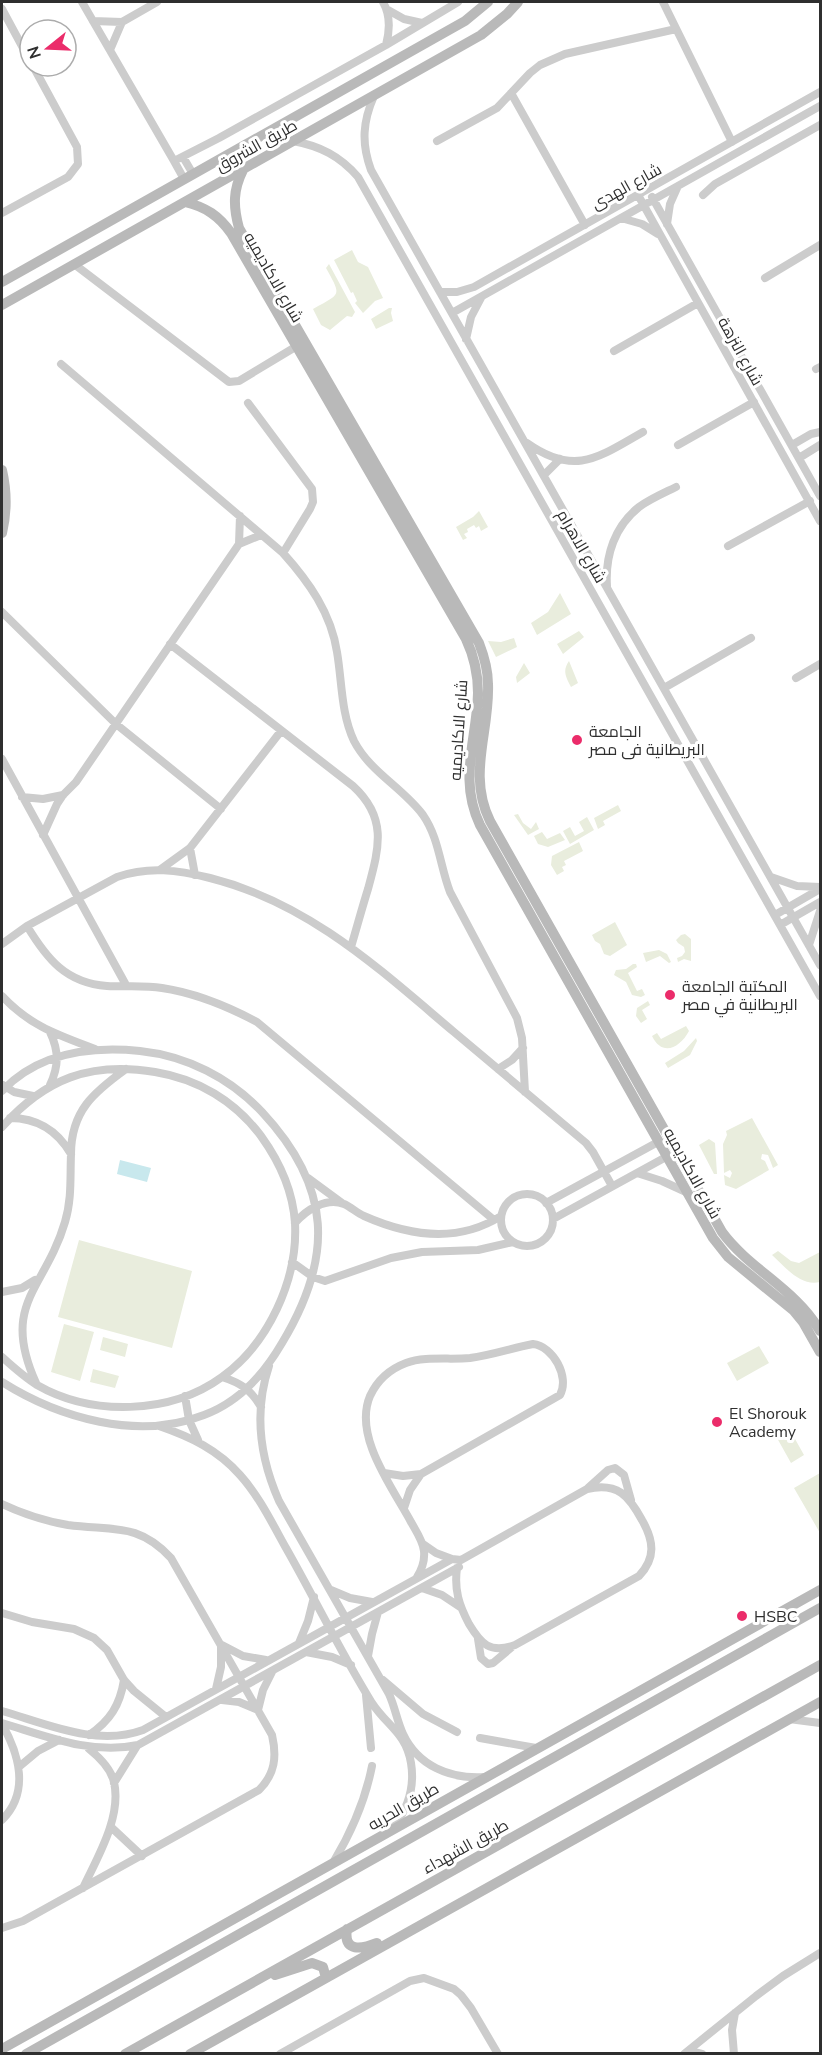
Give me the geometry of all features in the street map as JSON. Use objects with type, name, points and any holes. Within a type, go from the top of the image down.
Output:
[{"type":"street","points":[[82,2],[174,161],[188,177]]},
{"type":"street","points":[[93,21],[122,22],[157,2]]},
{"type":"street","points":[[383,2],[388,10],[404,19],[422,23]]},
{"type":"street","points":[[174,161],[386,45],[458,2]]},
{"type":"street","name":"طريق الشروق","points":[[2,282],[465,21],[488,2]]},
{"type":"street","name":"طريق الشروق","points":[[2,305],[481,34],[507,14],[518,2]]},
{"type":"street","points":[[663,2],[732,142]]},
{"type":"street","points":[[2,9],[18,39]]},
{"type":"street","points":[[386,45],[389,28],[388,10]]},
{"type":"street","points":[[110,50],[122,22]]},
{"type":"street","points":[[437,141],[497,108],[530,73],[553,59],[565,54],[676,29]]},
{"type":"street","points":[[414,50],[424,67]]},
{"type":"street","points":[[2,213],[68,177],[78,164],[77,147],[40,78]]},
{"type":"street","name":"شارع الهدى","points":[[440,292],[457,292],[474,287],[820,92]]},
{"type":"street","points":[[511,93],[585,225]]},
{"type":"street","name":"شارع الاهرام","points":[[374,96],[366,117],[363,140],[371,170],[820,965]]},
{"type":"street","name":"شارع الهدى","points":[[452,314],[820,106]]},
{"type":"street","points":[[703,195],[716,184],[820,125]]},
{"type":"street","points":[[256,139],[266,156]]},
{"type":"street","name":"شارع الاهرام","points":[[293,141],[329,152],[348,165],[358,177],[820,996]]},
{"type":"street","points":[[183,157],[188,177]]},
{"type":"street","name":"شارع الاكاديميه","points":[[243,170],[234,198],[239,228],[321,378],[456,611],[479,643],[487,673],[488,694],[479,768],[482,801],[530,903],[630,1081],[716,1222],[737,1249],[802,1304],[820,1330]]},
{"type":"street","points":[[358,177],[371,170]]},
{"type":"street","points":[[667,224],[670,204],[678,186]]},
{"type":"street","name":"شارع النزهة","points":[[647,189],[820,496]]},
{"type":"street","name":"شارع النزهة","points":[[638,195],[820,520]]},
{"type":"street","name":"شارع الاكاديميه","points":[[185,202],[206,209],[223,221],[297,346],[321,378]]},
{"type":"street","points":[[621,218],[642,224],[660,235]]},
{"type":"street","points":[[765,278],[820,245]]},
{"type":"street","points":[[74,264],[229,382],[239,381],[297,346]]},
{"type":"street","points":[[466,339],[471,317],[481,297]]},
{"type":"street","points":[[614,351],[698,303]]},
{"type":"street","points":[[61,364],[283,553],[311,587],[331,627],[337,649],[346,716],[355,742],[371,764],[413,804],[427,822],[436,843],[450,892],[514,1010],[523,1048],[525,1092]]},
{"type":"street","points":[[678,445],[754,402]]},
{"type":"street","points":[[248,403],[312,489],[313,502],[310,509],[283,553]]},
{"type":"street","points":[[524,441],[547,455],[572,461],[595,458],[643,432]]},
{"type":"street","points":[[792,445],[811,434],[820,432]]},
{"type":"street","points":[[799,458],[820,445]]},
{"type":"street","points":[[544,475],[560,459]]},
{"type":"street","points":[[2,471],[6,508],[2,533]]},
{"type":"street","points":[[607,587],[608,556],[619,531],[641,506],[676,487]]},
{"type":"street","points":[[543,505],[556,498]]},
{"type":"street","points":[[728,546],[810,501]]},
{"type":"street","points":[[43,835],[63,795],[76,782],[239,544],[240,516]]},
{"type":"street","points":[[239,544],[261,535]]},
{"type":"street","points":[[2,612],[116,724],[221,809]]},
{"type":"street","points":[[664,688],[751,638]]},
{"type":"street","points":[[170,644],[361,794],[368,802],[376,823],[379,844],[351,947]]},
{"type":"street","points":[[796,678],[820,664]]},
{"type":"street","points":[[160,869],[190,849],[281,731]]},
{"type":"street","points":[[2,759],[126,985]]},
{"type":"street","points":[[22,797],[43,798],[63,795]]},
{"type":"street","points":[[190,849],[195,875]]},
{"type":"street","points":[[2,944],[27,926],[117,877],[146,869],[195,875],[241,888],[277,902],[311,920],[351,947],[586,1143],[594,1152],[612,1186]]},
{"type":"street","points":[[771,878],[797,886],[820,888]]},
{"type":"street","points":[[775,915],[820,888]]},
{"type":"street","points":[[780,925],[820,902]]},
{"type":"street","points":[[809,945],[820,911]]},
{"type":"street","points":[[27,926],[41,950],[64,972],[94,985],[138,985],[188,993],[235,1010],[257,1022],[497,1218],[503,1231],[513,1242],[522,1246],[540,1243],[552,1228],[551,1210],[546,1203],[534,1195],[519,1195],[507,1202],[497,1218],[459,1233],[442,1235],[421,1233],[379,1223],[360,1214],[306,1176]]},
{"type":"street","points":[[2,996],[24,1017],[50,1032],[97,1049]]},
{"type":"street","points":[[50,1032],[56,1044],[58,1056],[50,1085]]},
{"type":"street","points":[[498,1069],[512,1060],[523,1048]]},
{"type":"street","points":[[3,1087],[30,1069],[58,1056],[97,1049],[170,1056],[214,1074],[254,1103],[285,1140],[306,1176],[315,1206],[318,1242],[314,1277],[296,1318],[272,1359],[266,1375],[261,1407],[263,1453],[273,1488],[392,1701],[404,1736],[420,1758],[431,1766],[457,1776],[484,1777]]},
{"type":"street","points":[[37,1385],[26,1362],[20,1336],[22,1311],[36,1280],[55,1250],[68,1213],[71,1193],[70,1154],[75,1125],[88,1100],[98,1089],[126,1070]]},
{"type":"street","points":[[2,1127],[33,1096],[50,1085],[87,1072],[126,1070],[167,1074],[187,1080],[208,1089],[229,1103],[262,1137],[278,1163],[286,1182],[295,1223],[292,1262],[285,1289],[275,1314],[260,1338],[243,1359],[222,1377],[185,1396],[135,1407],[110,1407],[85,1403],[60,1396],[37,1385],[2,1357]]},
{"type":"street","name":"شارع الاكاديميه","points":[[630,1081],[658,1142],[713,1238],[728,1257],[794,1311],[820,1352]]},
{"type":"street","points":[[3,1087],[23,1095],[33,1096]]},
{"type":"street","points":[[9,1118],[22,1118],[46,1126],[64,1143],[70,1154]]},
{"type":"street","points":[[546,1203],[658,1142]]},
{"type":"street","points":[[553,1219],[666,1156]]},
{"type":"street","points":[[637,1173],[686,1192]]},
{"type":"street","points":[[295,1223],[315,1206],[343,1203]]},
{"type":"street","points":[[292,1262],[314,1277],[325,1281],[371,1263],[412,1254],[478,1250],[513,1242]]},
{"type":"street","points":[[728,1257],[737,1249]]},
{"type":"street","points":[[2,1292],[22,1288],[36,1280]]},
{"type":"street","points":[[404,1508],[410,1490],[422,1474],[560,1395],[565,1383],[549,1350],[533,1344],[470,1358],[409,1362],[385,1375],[372,1392],[365,1412],[369,1444],[423,1544],[424,1561],[417,1577]]},
{"type":"street","points":[[2,1382],[29,1398],[69,1415],[103,1422],[155,1425],[189,1420],[220,1408],[247,1388],[272,1359]]},
{"type":"street","points":[[222,1377],[247,1388],[261,1407]]},
{"type":"street","points":[[185,1396],[189,1420],[199,1441]]},
{"type":"street","points":[[155,1425],[199,1441],[229,1463],[252,1489],[377,1710],[401,1737],[411,1762],[411,1790],[408,1804],[394,1827]]},
{"type":"street","points":[[615,1468],[622,1472],[632,1502],[652,1541],[650,1560],[646,1569],[639,1576],[515,1645],[494,1663],[488,1664],[481,1658],[478,1639],[460,1608],[456,1588],[457,1568],[461,1560],[587,1489],[608,1470],[615,1468]]},
{"type":"street","points":[[384,1473],[403,1476],[422,1474]]},
{"type":"street","points":[[587,1489],[606,1487],[625,1495],[632,1502]]},
{"type":"street","points":[[2,1504],[53,1522],[134,1531],[152,1540],[171,1558],[272,1735],[276,1750],[271,1775],[263,1786],[222,1812],[15,1925],[2,1935]]},
{"type":"street","points":[[423,1544],[436,1553],[461,1560]]},
{"type":"street","points":[[2,1711],[89,1736],[111,1737],[133,1734],[452,1558]]},
{"type":"street","points":[[2,1724],[88,1748],[108,1749],[138,1745],[457,1568]]},
{"type":"street","points":[[422,1588],[442,1595],[460,1608]]},
{"type":"street","points":[[330,1590],[350,1598],[372,1602]]},
{"type":"street","name":"طريق الحريه","points":[[2,2049],[820,1590]]},
{"type":"street","points":[[299,1643],[314,1597]]},
{"type":"street","name":"طريق الحريه","points":[[26,2054],[820,1608]]},
{"type":"street","points":[[368,1658],[378,1612]]},
{"type":"street","points":[[2,1613],[32,1622],[74,1629],[94,1638],[107,1650],[124,1680],[166,1717]]},
{"type":"street","points":[[478,1639],[495,1648],[515,1645]]},
{"type":"street","points":[[220,1644],[243,1656],[268,1660]]},
{"type":"street","points":[[216,1689],[221,1667],[220,1644]]},
{"type":"street","points":[[306,1652],[352,1665]]},
{"type":"street","name":"طريق الشهداء","points":[[125,2054],[820,1665]]},
{"type":"street","points":[[258,1710],[263,1690],[273,1671]]},
{"type":"street","points":[[378,1675],[423,1714],[458,1732]]},
{"type":"street","points":[[89,1736],[103,1726],[114,1713],[121,1697],[124,1680]]},
{"type":"street","points":[[365,1690],[371,1748]]},
{"type":"street","points":[[220,1700],[239,1702],[258,1710]]},
{"type":"street","points":[[190,2054],[820,1702]]},
{"type":"street","points":[[789,1719],[820,1723]]},
{"type":"street","points":[[2,1724],[20,1766],[18,1793],[13,1805],[2,1820]]},
{"type":"street","points":[[480,1738],[536,1748]]},
{"type":"street","points":[[20,1766],[38,1750],[59,1740]]},
{"type":"street","points":[[82,1888],[111,1827],[114,1783],[138,1745]]},
{"type":"street","points":[[88,1748],[104,1763],[114,1783]]},
{"type":"street","points":[[506,1765],[514,1779]]},
{"type":"street","points":[[332,1864],[354,1827],[362,1807],[372,1766]]},
{"type":"street","points":[[111,1827],[142,1856]]},
{"type":"street","points":[[374,1839],[382,1854]]},
{"type":"street","points":[[2,1928],[15,1925]]},
{"type":"street","points":[[347,1929],[346,1935],[349,1943],[356,1948],[394,1938]]},
{"type":"street","points":[[687,2052],[783,1976],[820,1953]]},
{"type":"street","points":[[267,1974],[277,1975],[312,1963],[323,1967],[326,1978]]},
{"type":"street","points":[[280,2054],[410,1982],[424,1978],[454,1989],[461,1995],[498,2054]]},
{"type":"street","points":[[734,2054],[732,2030],[735,2013]]},
{"type":"street","points":[[687,2052],[702,2054]]},
{"type":"green space","points":[[352,250],[358,262],[368,267],[383,298],[375,301],[363,313],[355,303],[357,301],[353,292],[351,293],[334,260]]},
{"type":"green space","points":[[329,264],[355,312],[352,317],[347,316],[330,330],[321,325],[313,309],[334,297],[336,293],[335,284],[326,268]]},
{"type":"green space","points":[[392,308],[393,321],[376,329],[371,319]]},
{"type":"green space","points":[[479,511],[488,527],[481,531],[479,526],[476,528],[474,525],[467,529],[468,532],[464,534],[467,538],[463,540],[456,527]]},
{"type":"green space","points":[[560,593],[571,614],[537,635],[531,623],[548,612]]},
{"type":"green space","points":[[579,631],[584,637],[563,654],[557,644]]},
{"type":"green space","points":[[514,638],[517,647],[496,657],[488,641],[501,642]]},
{"type":"green space","points":[[569,661],[578,683],[571,687],[565,671]]},
{"type":"green space","points":[[524,663],[530,673],[517,683],[516,677]]},
{"type":"green space","points":[[618,805],[621,811],[603,821],[605,825],[598,829],[594,818]]},
{"type":"green space","points":[[518,814],[523,823],[531,829],[536,822],[539,829],[528,835],[514,815]]},
{"type":"green space","points":[[587,817],[594,830],[570,844],[563,831],[570,827],[575,836],[584,831],[579,822]]},
{"type":"green space","points":[[542,832],[547,839],[560,833],[565,840],[548,847],[538,844],[534,836]]},
{"type":"green space","points":[[579,842],[583,851],[564,861],[566,865],[562,867],[564,871],[557,875],[551,865],[552,856]]},
{"type":"green space","points":[[615,922],[627,945],[610,956],[604,954],[600,944],[592,935]]},
{"type":"green space","points":[[685,934],[691,939],[691,961],[684,959],[678,962],[677,958],[685,952],[684,947],[676,940]]},
{"type":"green space","points":[[659,950],[667,954],[671,962],[669,963],[660,956],[646,962],[643,953]]},
{"type":"green space","points":[[633,964],[637,967],[628,973],[637,991],[642,989],[645,995],[641,997],[632,995],[626,982],[614,975],[616,970],[626,969]]},
{"type":"green space","points":[[648,1001],[650,1005],[642,1010],[647,1019],[641,1023],[636,1016],[637,1008]]},
{"type":"green space","points":[[686,1026],[689,1031],[685,1037],[671,1048],[656,1043],[652,1036],[657,1033],[661,1039]]},
{"type":"green space","points":[[696,1038],[697,1041],[690,1055],[668,1068],[665,1063],[684,1051]]},
{"type":"green space","points":[[752,1118],[778,1165],[773,1168],[768,1155],[762,1154],[761,1159],[765,1161],[769,1170],[736,1189],[725,1185],[724,1175],[730,1178],[732,1173],[730,1170],[724,1173],[723,1144],[727,1135],[726,1131]]},
{"type":"green space","points":[[709,1139],[715,1143],[717,1174],[714,1174],[699,1145]]},
{"type":"green space","points":[[79,1240],[192,1271],[172,1348],[58,1317]]},
{"type":"green space","points":[[778,1251],[791,1261],[799,1263],[820,1252],[820,1282],[806,1282],[794,1275],[772,1255]]},
{"type":"green space","points":[[64,1324],[94,1332],[80,1381],[51,1372]]},
{"type":"green space","points":[[103,1337],[128,1344],[125,1357],[100,1350]]},
{"type":"green space","points":[[759,1346],[769,1363],[737,1381],[727,1363]]},
{"type":"green space","points":[[93,1369],[119,1376],[115,1388],[90,1382]]},
{"type":"green space","points":[[790,1430],[804,1455],[791,1463],[777,1438]]},
{"type":"green space","points":[[820,1473],[820,1533],[794,1488]]},
{"type":"water","points":[[120,1160],[151,1168],[147,1182],[117,1174]]},
{"type":"place","name":"الجامعة البريطانية فى مصر","points":[[577,740]]},
{"type":"place","name":"المكتبة الجامعة البريطانية في مصر","points":[[670,995]]},
{"type":"place","name":"El Shorouk Academy","points":[[717,1422]]},
{"type":"place","name":"HSBC","points":[[742,1616]]}]
